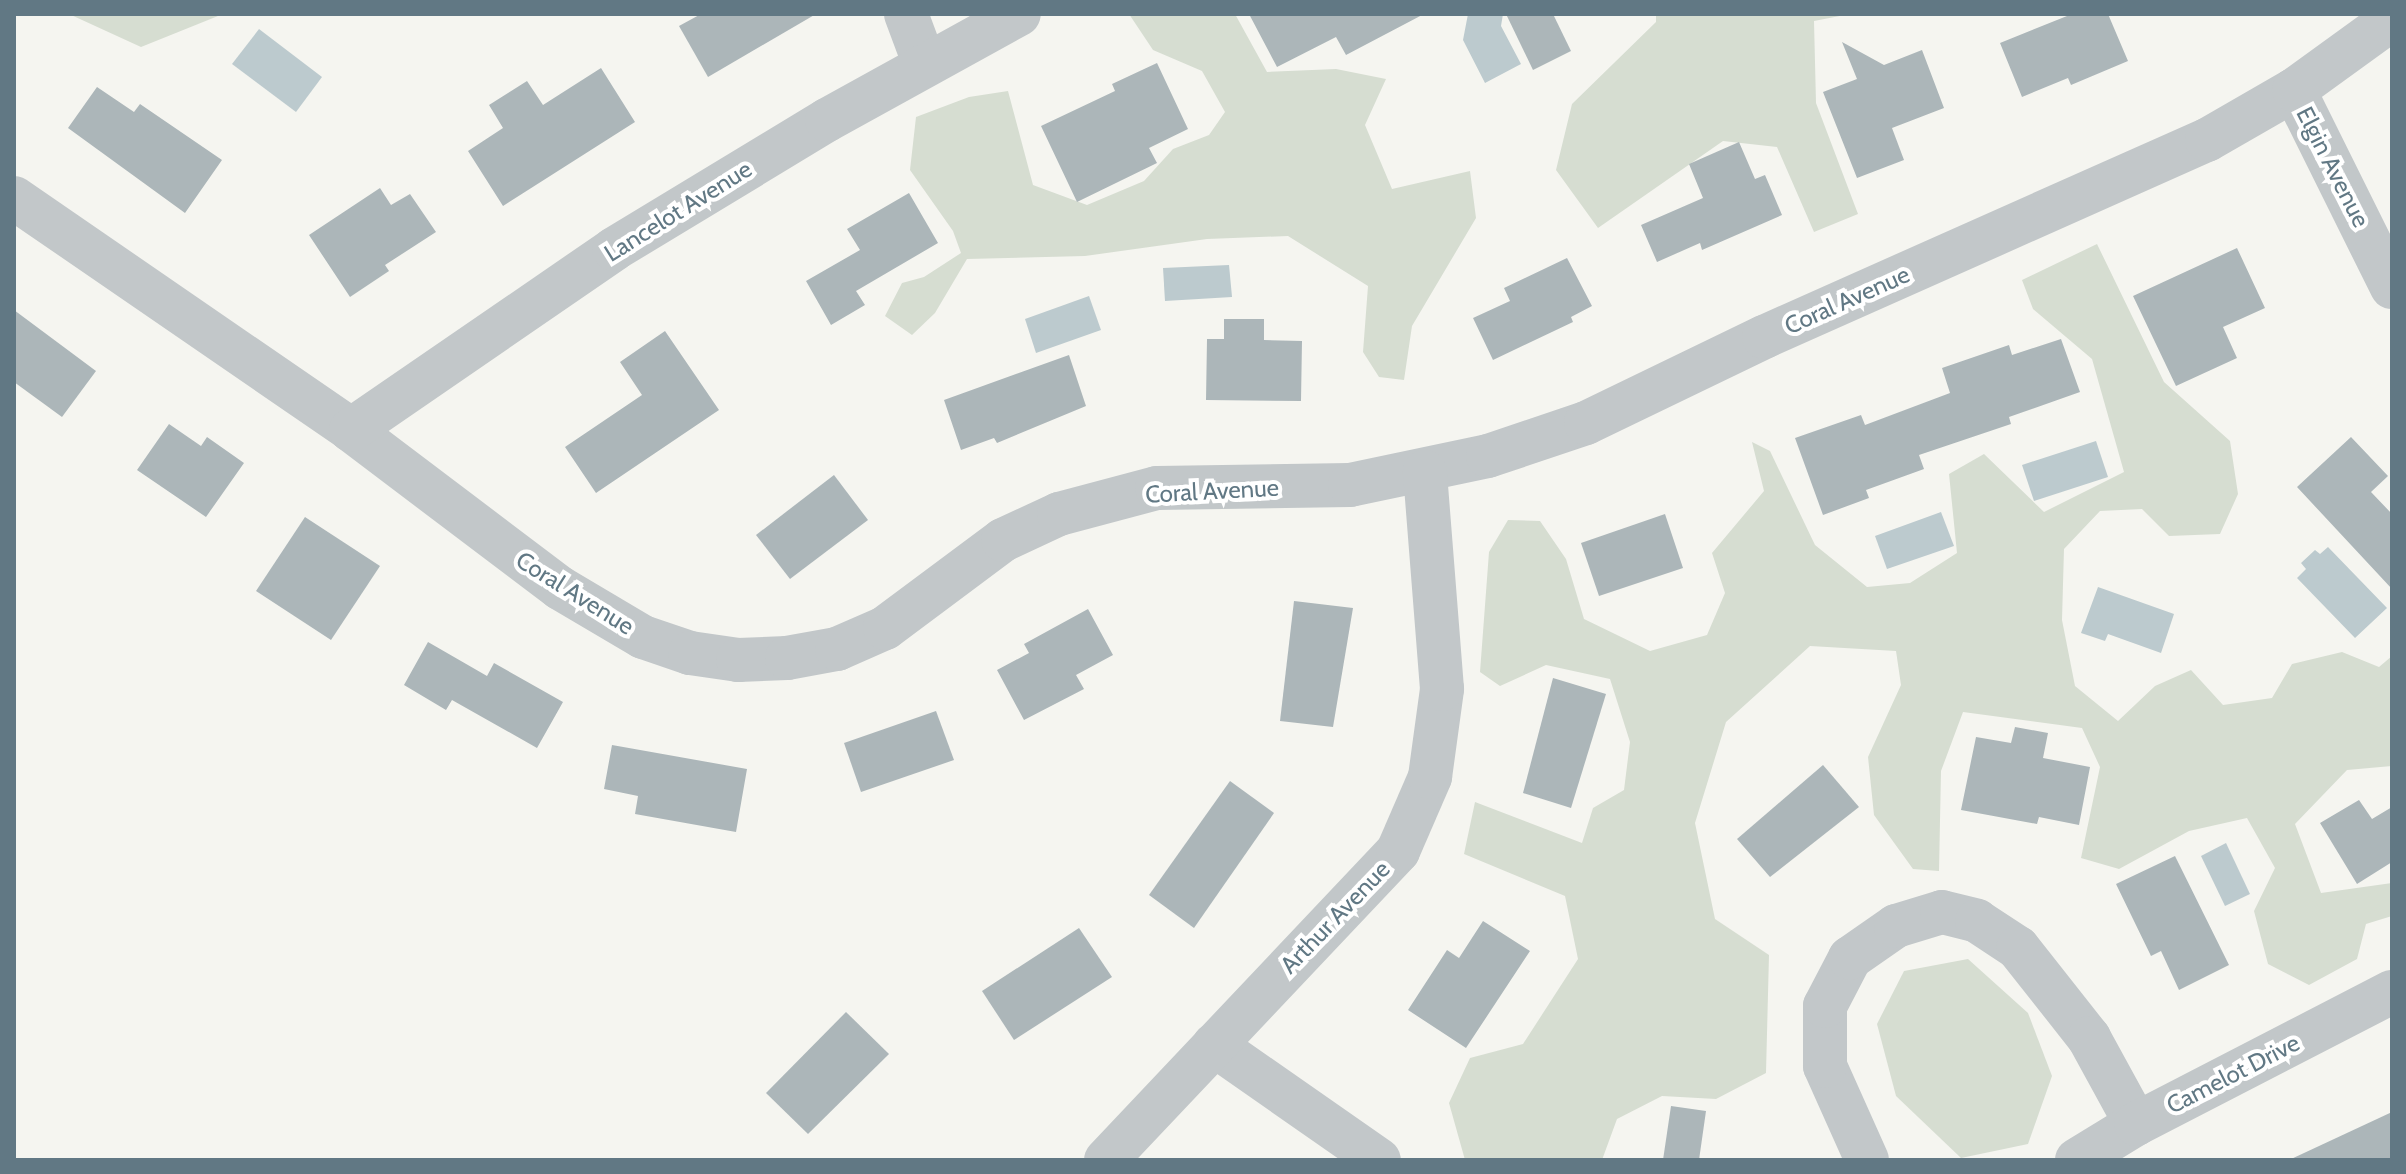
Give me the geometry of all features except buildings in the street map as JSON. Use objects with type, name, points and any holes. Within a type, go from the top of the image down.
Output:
[{"type":"street","points":[[906,14],[925,65]]},
{"type":"street","name":"Lancelot Avenue","points":[[351,430],[614,249],[925,65],[1019,14]]},
{"type":"street","name":"Coral Avenue","points":[[14,198],[351,430],[572,595],[643,637],[690,653],[738,660],[837,649],[885,628],[1003,540],[1059,514],[1157,488],[1350,485],[1425,472],[1586,423],[1764,337],[2135,174],[2294,90],[2392,19]]},
{"type":"street","name":"Elgin Avenue","points":[[2294,90],[2392,287]]},
{"type":"street","name":"Arthur Avenue","points":[[1106,1160],[1398,851],[1430,777],[1442,689],[1425,472]]},
{"type":"street","points":[[1867,1160],[1825,1066],[1825,1006],[1850,958],[1896,926],[1942,912],[1977,921],[2018,948],[2089,1038],[2136,1124]]},
{"type":"street","name":"Camelot Drive","points":[[2077,1160],[2136,1124],[2392,992]]},
{"type":"street","points":[[1214,1045],[1379,1160]]},
{"type":"shaded area","points":[[69,14],[223,14],[141,47]]},
{"type":"shaded area","points":[[1129,14],[1235,14],[1267,72],[1336,69],[1386,79],[1365,125],[1392,189],[1470,171],[1476,218],[1412,326],[1404,380],[1379,377],[1363,352],[1368,286],[1288,236],[1207,239],[1085,256],[967,259],[935,313],[912,335],[885,316],[902,283],[924,277],[961,253],[953,231],[910,170],[916,117],[969,97],[1008,91],[1033,185],[1087,205],[1144,181],[1173,149],[1209,135],[1225,112],[1202,71],[1153,50]]},
{"type":"shaded area","points":[[1468,14],[1503,14],[1501,26],[1521,64],[1485,83],[1463,40]]},
{"type":"shaded area","points":[[1656,14],[1850,14],[1814,21],[1816,103],[1858,214],[1814,232],[1777,147],[1723,141],[1598,228],[1556,170],[1572,104],[1656,22]]},
{"type":"shaded area","points":[[259,29],[322,77],[296,112],[232,64]]},
{"type":"shaded area","points":[[2097,244],[2164,382],[2230,441],[2238,494],[2220,534],[2169,536],[2142,509],[2100,511],[2064,549],[2062,620],[2075,686],[2118,721],[2155,686],[2191,670],[2223,705],[2272,698],[2292,664],[2342,652],[2379,667],[2392,656],[2392,766],[2347,770],[2295,824],[2321,893],[2392,883],[2392,916],[2366,924],[2357,959],[2309,985],[2268,964],[2254,911],[2275,868],[2247,818],[2189,831],[2119,869],[2081,858],[2100,767],[2082,728],[1963,712],[1941,771],[1939,871],[1913,869],[1874,815],[1868,757],[1901,685],[1896,651],[1810,646],[1726,722],[1695,823],[1715,919],[1769,955],[1766,1073],[1716,1099],[1662,1096],[1617,1119],[1602,1160],[1465,1160],[1449,1103],[1470,1058],[1523,1044],[1578,959],[1565,896],[1464,854],[1475,802],[1582,843],[1593,808],[1624,790],[1630,742],[1610,679],[1546,665],[1500,686],[1480,672],[1489,552],[1508,520],[1540,521],[1566,559],[1584,619],[1650,651],[1707,635],[1725,593],[1712,553],[1764,491],[1752,442],[1770,451],[1815,545],[1867,587],[1910,583],[1957,553],[1949,474],[1984,454],[2044,512],[2124,472],[2092,359],[2033,309],[2022,280]]},
{"type":"shaded area","points":[[1229,265],[1232,297],[1165,301],[1163,268]]},
{"type":"shaded area","points":[[1089,296],[1101,330],[1036,353],[1025,319]]},
{"type":"shaded area","points":[[2096,441],[2108,477],[2034,501],[2022,465]]},
{"type":"shaded area","points":[[1941,512],[1954,546],[1887,569],[1875,536]]},
{"type":"shaded area","points":[[2328,547],[2387,608],[2355,638],[2297,578],[2306,569],[2301,563],[2315,550],[2320,554]]},
{"type":"shaded area","points":[[2098,587],[2174,614],[2161,653],[2108,634],[2105,641],[2081,633]]},
{"type":"shaded area","points":[[2226,843],[2250,894],[2225,906],[2201,856]]},
{"type":"shaded area","points":[[1968,959],[2028,1013],[2052,1076],[2028,1144],[1961,1158],[1896,1096],[1877,1024],[1904,971]]}]
